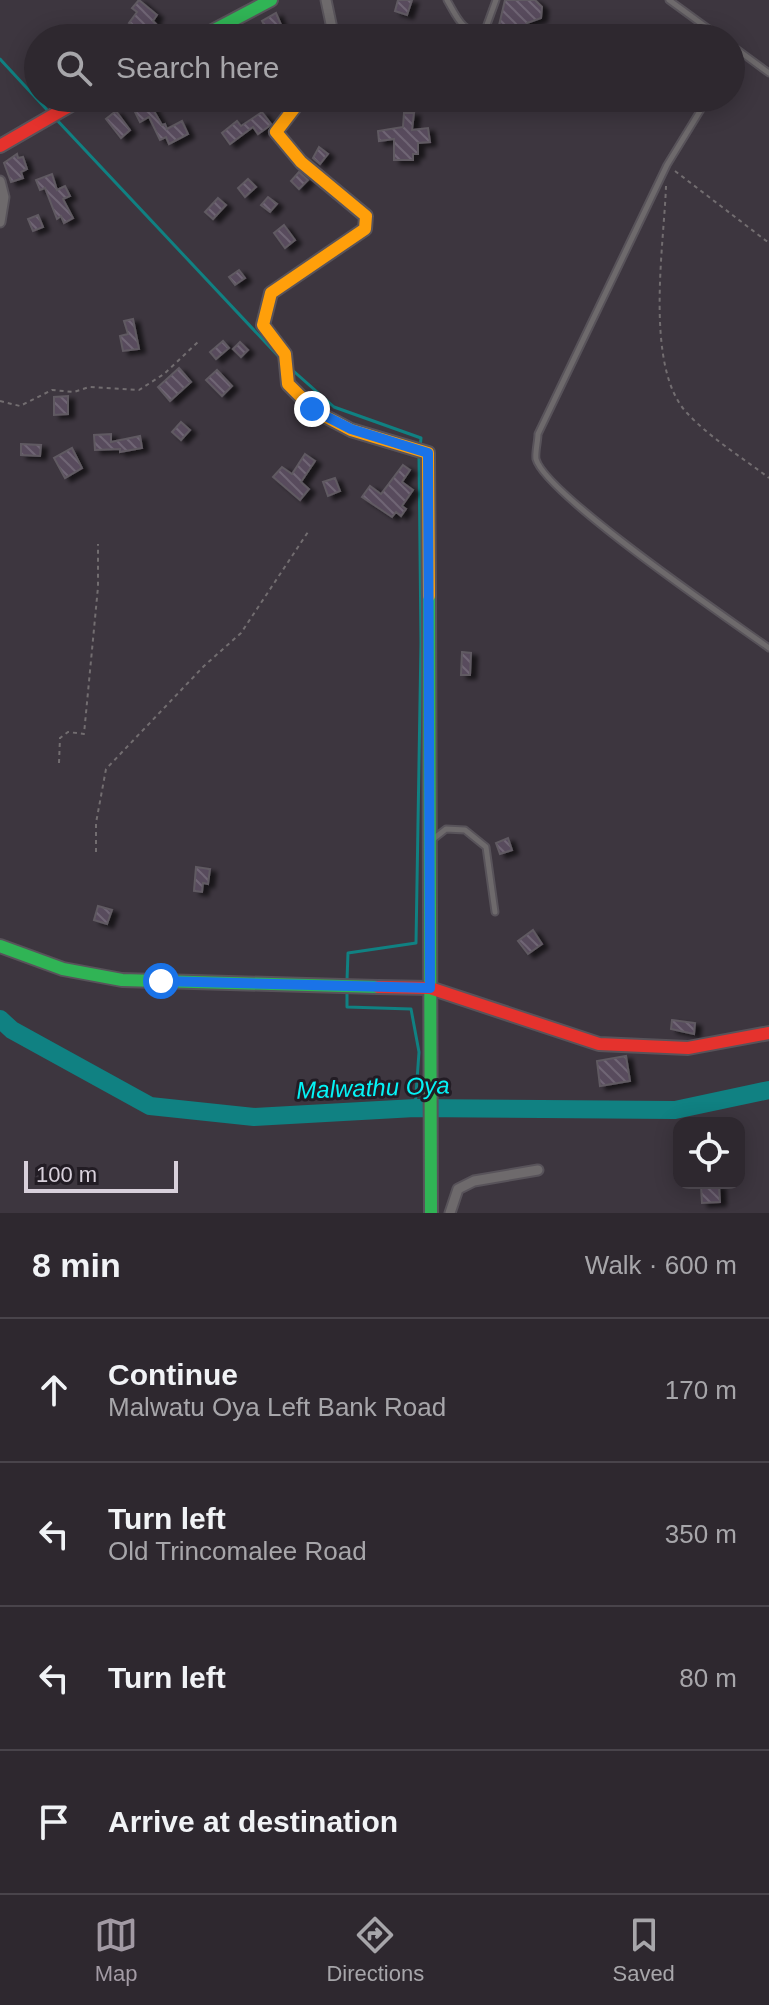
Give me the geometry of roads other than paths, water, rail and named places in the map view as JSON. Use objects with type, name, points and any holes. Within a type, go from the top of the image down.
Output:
[{"type":"main road","points":[[226,24],[271,0]]},
{"type":"main road","points":[[0,146],[56,112]]},
{"type":"main road","points":[[291,112],[276,132],[277,138],[290,155],[311,167],[366,216],[365,229],[271,293],[263,325],[286,355],[285,379],[296,396],[312,409],[351,429],[428,453],[432,840],[429,1019],[431,1213]]},
{"type":"main road","points":[[0,946],[63,969],[122,980],[430,988],[599,1044],[688,1048],[769,1033]]},
{"type":"street","points":[[326,0],[331,24]]},
{"type":"street","points":[[0,181],[4,197],[0,222]]},
{"type":"street","points":[[450,1213],[458,1189],[474,1181],[538,1170]]},
{"type":"lane","points":[[447,0],[461,24]]},
{"type":"lane","points":[[487,24],[496,0]]},
{"type":"lane","points":[[669,0],[702,24]]},
{"type":"lane","points":[[745,56],[769,73]]},
{"type":"lane","points":[[699,112],[667,165],[538,434],[536,458],[545,474],[592,518],[769,648]]},
{"type":"lane","points":[[432,840],[446,829],[465,830],[486,847],[495,912]]},
{"type":"waterway","points":[[0,59],[24,85]]},
{"type":"waterway","points":[[55,118],[282,360]]},
{"type":"waterway","points":[[290,368],[334,407],[421,438],[420,448]]},
{"type":"waterway","points":[[347,980],[348,953],[416,943],[421,643],[419,455]]},
{"type":"waterway","points":[[347,988],[347,1007],[411,1009],[419,1052],[415,1108]]},
{"type":"waterway","name":"Malwathu Oya","points":[[0,1019],[12,1030],[150,1106],[254,1117],[415,1108],[675,1110],[769,1090]]}]
